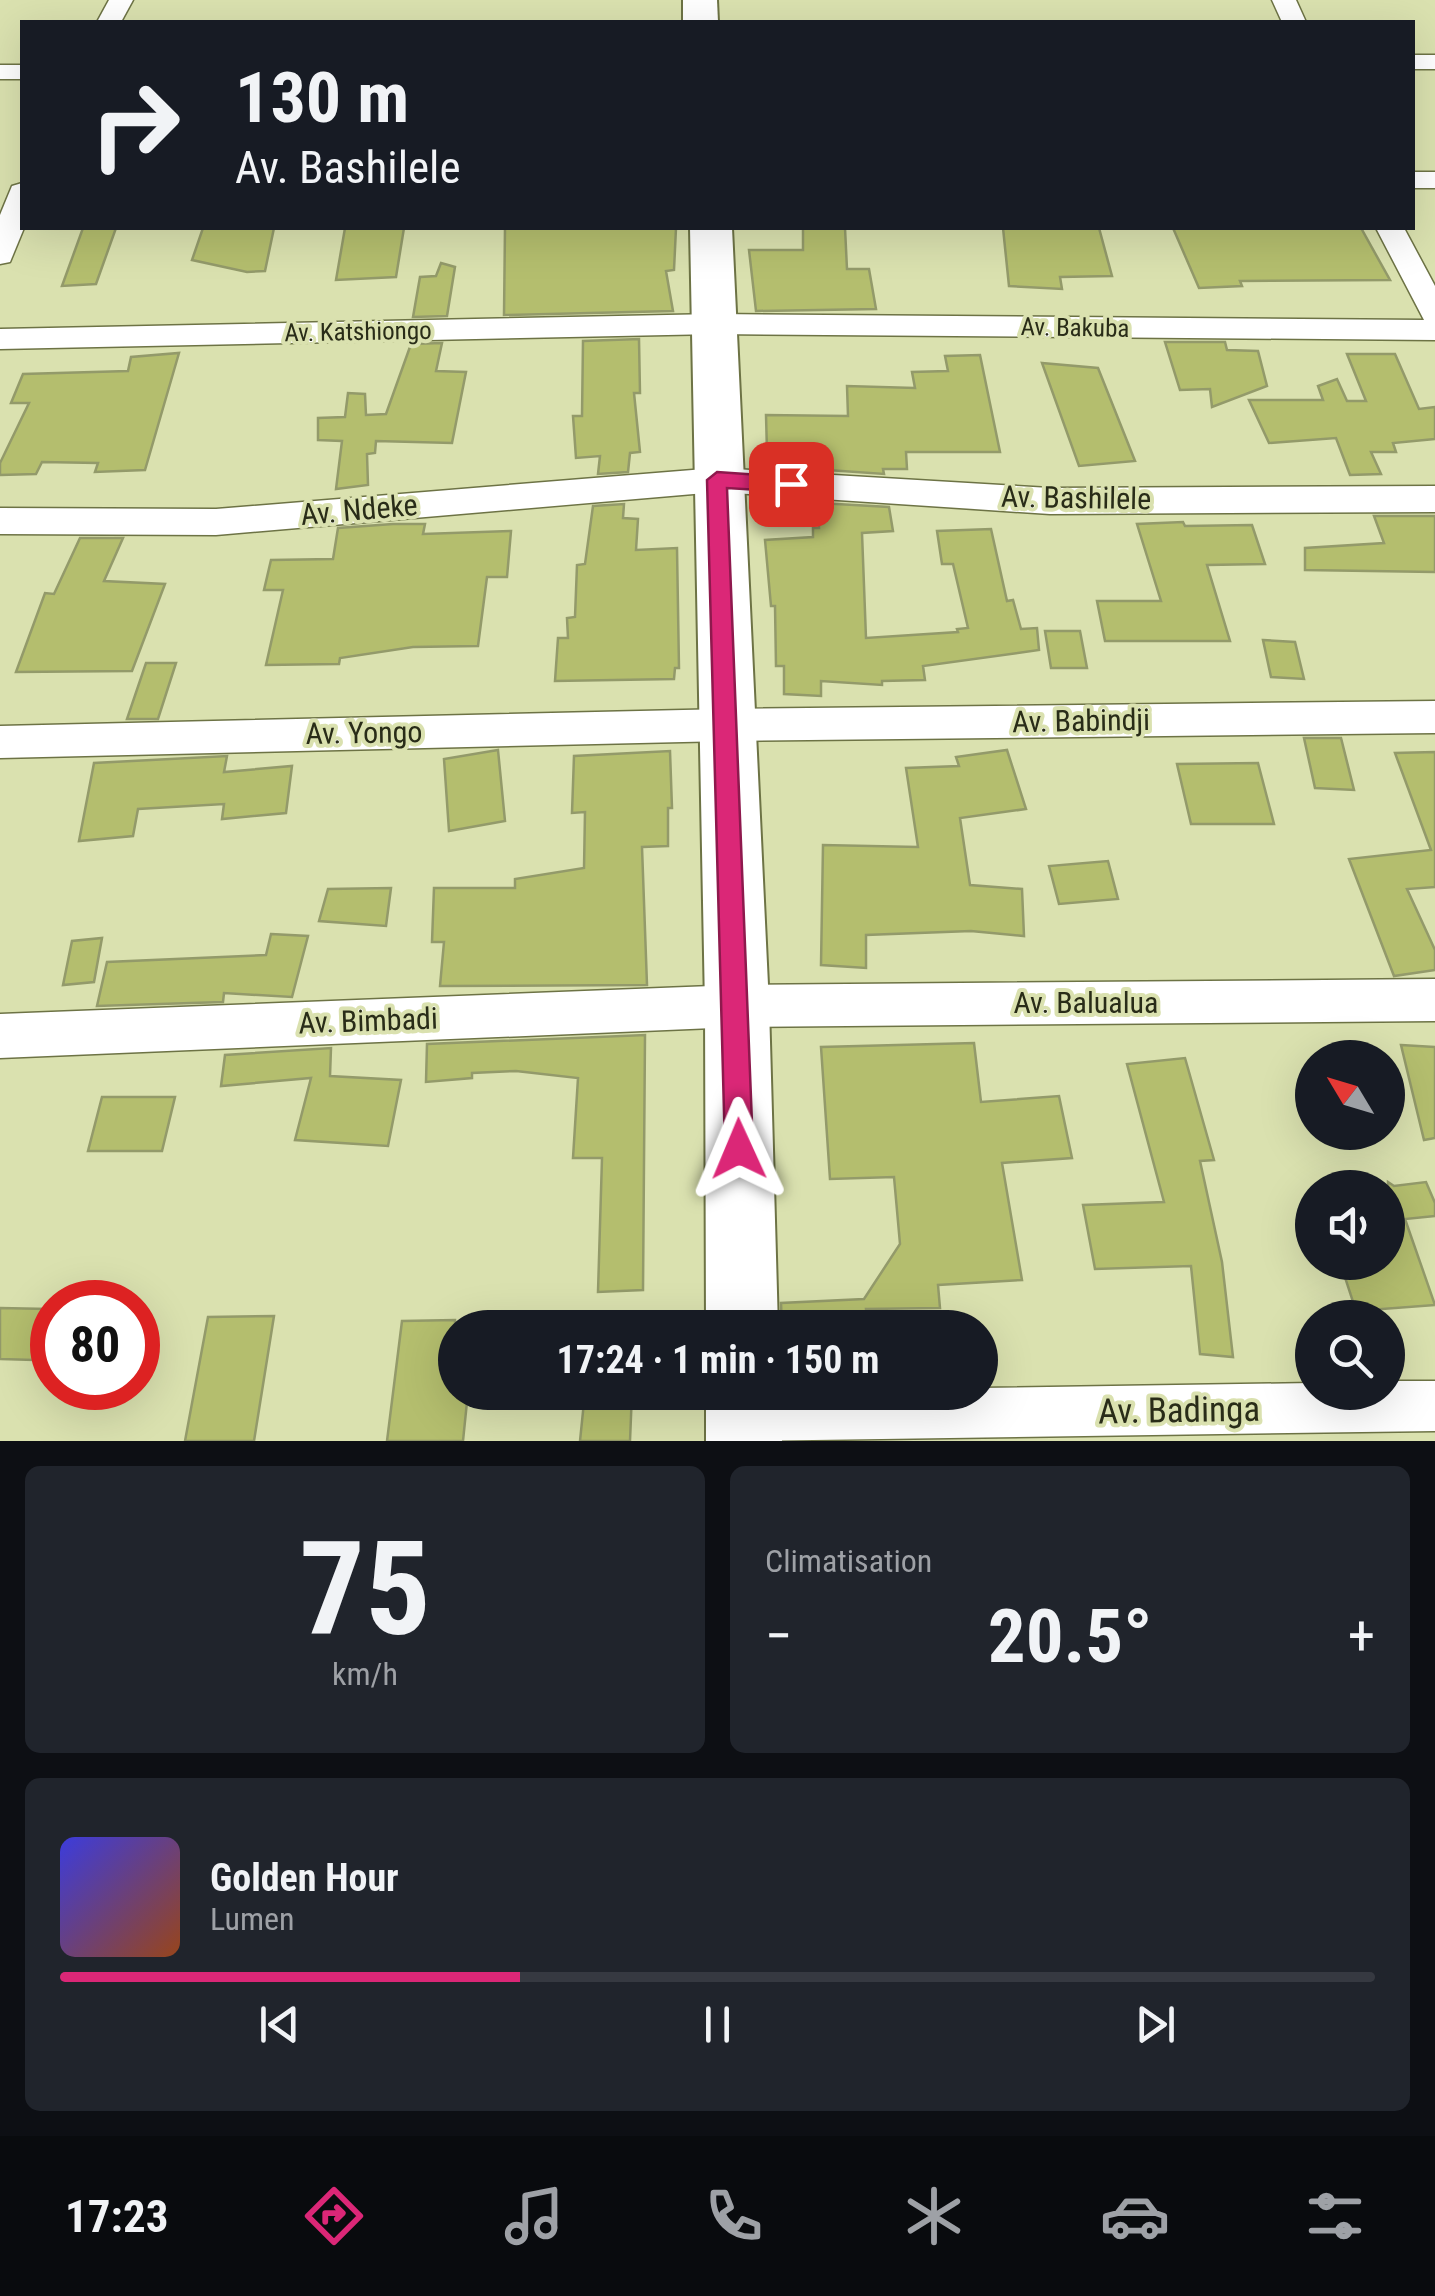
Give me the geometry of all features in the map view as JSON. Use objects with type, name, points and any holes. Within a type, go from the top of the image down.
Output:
[{"type":"highway","points":[[711,230],[742,1310]]},
{"type":"street","points":[[0,255],[20,197]]},
{"type":"street","points":[[1391,230],[1435,312]]},
{"type":"street","name":"Av. Bakuba","points":[[716,324],[1435,330]]},
{"type":"street","name":"Av. Katshiongo","points":[[0,339],[716,324]]},
{"type":"street","name":"Av. Bashilele","points":[[717,480],[1050,501],[1435,498]]},
{"type":"street","name":"Av. Ndeke","points":[[0,521],[216,522],[717,480]]},
{"type":"street","name":"Av. Babindji","points":[[727,725],[1435,717]]},
{"type":"street","name":"Av. Yongo","points":[[0,742],[727,725]]},
{"type":"street","name":"Av. Balualua","points":[[736,1006],[1435,1000]]},
{"type":"street","name":"Av. Bimbadi","points":[[0,1036],[736,1006]]},
{"type":"street","name":"Av. Badinga","points":[[744,1417],[1435,1406]]},
{"type":"building","points":[[82,230],[115,230],[96,284],[62,286]]},
{"type":"building","points":[[202,230],[274,230],[265,271],[247,272],[192,260]]},
{"type":"building","points":[[345,230],[404,230],[396,277],[336,280]]},
{"type":"building","points":[[505,230],[676,230],[674,270],[666,271],[673,311],[504,315]]},
{"type":"building","points":[[803,230],[845,230],[847,269],[869,269],[876,309],[756,311],[749,250],[803,250]]},
{"type":"building","points":[[1003,230],[1100,230],[1112,276],[1060,277],[1062,289],[1009,286]]},
{"type":"building","points":[[1174,230],[1362,230],[1390,280],[1240,281],[1242,286],[1199,288]]},
{"type":"building","points":[[441,263],[455,267],[447,316],[413,317],[420,277],[436,276]]},
{"type":"building","points":[[639,339],[640,393],[634,393],[640,452],[630,453],[628,472],[598,474],[600,456],[576,458],[573,416],[582,416],[583,341]]},
{"type":"building","points":[[1165,342],[1225,342],[1227,350],[1258,351],[1267,386],[1212,407],[1210,389],[1180,390]]},
{"type":"building","points":[[442,343],[436,371],[466,372],[452,443],[376,441],[375,453],[367,454],[368,485],[336,489],[342,441],[318,440],[318,418],[345,417],[348,393],[365,394],[366,415],[386,414],[411,344]]},
{"type":"building","points":[[179,353],[145,470],[95,472],[98,463],[42,462],[36,474],[0,475],[0,463],[29,403],[11,403],[23,374],[128,371],[131,357]]},
{"type":"building","points":[[1347,354],[1395,354],[1419,409],[1435,407],[1435,439],[1393,443],[1396,452],[1371,452],[1381,474],[1350,475],[1336,438],[1269,443],[1249,400],[1323,400],[1318,386],[1337,379],[1347,401],[1366,401]]},
{"type":"building","points":[[980,355],[1000,452],[906,452],[907,469],[883,469],[884,474],[785,467],[786,452],[767,452],[766,415],[848,416],[847,386],[915,388],[912,372],[948,371],[945,356]]},
{"type":"building","points":[[1042,363],[1098,368],[1135,461],[1079,466]]},
{"type":"building","points":[[819,503],[889,507],[893,531],[862,533],[866,638],[958,632],[957,629],[968,628],[953,564],[942,564],[937,531],[991,529],[1007,601],[1013,600],[1021,629],[1037,628],[1039,650],[923,666],[925,680],[882,681],[882,685],[821,681],[821,696],[784,694],[784,666],[776,666],[775,606],[771,606],[765,540],[813,537],[813,528],[819,528]]},
{"type":"building","points":[[624,504],[623,518],[638,519],[636,550],[677,548],[679,668],[675,668],[674,679],[555,681],[558,638],[568,638],[567,618],[575,617],[577,565],[585,564],[593,506]]},
{"type":"building","points":[[1374,516],[1435,516],[1435,572],[1305,570],[1305,548],[1384,543]]},
{"type":"building","points":[[1183,522],[1185,526],[1252,525],[1265,564],[1207,565],[1230,641],[1105,641],[1097,601],[1161,601],[1137,524]]},
{"type":"building","points":[[425,524],[423,534],[511,531],[507,577],[487,577],[478,646],[413,647],[340,658],[339,664],[266,665],[283,590],[264,590],[271,560],[333,559],[338,528]]},
{"type":"building","points":[[80,538],[123,538],[104,581],[165,584],[132,671],[16,672],[45,593],[54,594]]},
{"type":"building","points":[[1045,631],[1080,631],[1087,668],[1051,668]]},
{"type":"building","points":[[1263,640],[1295,642],[1304,679],[1271,677]]},
{"type":"building","points":[[146,663],[176,663],[158,719],[127,719]]},
{"type":"building","points":[[1304,738],[1341,738],[1354,790],[1315,788]]},
{"type":"building","points":[[498,750],[505,821],[449,831],[444,759]]},
{"type":"building","points":[[1007,750],[1026,809],[960,818],[970,885],[1022,889],[1024,936],[971,931],[866,935],[866,968],[821,965],[823,845],[918,847],[906,768],[959,766],[956,757]]},
{"type":"building","points":[[670,751],[672,808],[668,808],[668,846],[642,847],[647,985],[440,986],[444,942],[432,942],[434,888],[515,888],[515,879],[584,868],[585,812],[572,813],[574,756]]},
{"type":"building","points":[[1435,752],[1435,887],[1407,889],[1435,950],[1435,970],[1394,976],[1349,859],[1431,850],[1395,753]]},
{"type":"building","points":[[227,756],[224,772],[292,766],[286,813],[222,819],[224,804],[138,809],[133,836],[79,841],[94,763]]},
{"type":"building","points":[[1258,763],[1274,824],[1191,824],[1177,764]]},
{"type":"building","points":[[1108,861],[1118,899],[1059,904],[1049,866]]},
{"type":"building","points":[[391,888],[386,926],[319,921],[328,889]]},
{"type":"building","points":[[271,934],[308,936],[292,997],[224,993],[223,1002],[97,1006],[107,962],[266,955]]},
{"type":"building","points":[[102,938],[94,982],[63,985],[72,941]]},
{"type":"building","points":[[645,1035],[643,1290],[598,1292],[602,1158],[573,1158],[578,1078],[516,1071],[472,1073],[472,1078],[426,1082],[427,1044]]},
{"type":"building","points":[[974,1043],[981,1102],[1059,1096],[1072,1158],[1002,1163],[1022,1280],[938,1285],[940,1308],[781,1310],[781,1303],[864,1299],[900,1244],[894,1177],[830,1179],[821,1047]]},
{"type":"building","points":[[1405,1045],[1435,1047],[1435,1138],[1424,1140],[1405,1062]]},
{"type":"building","points":[[331,1048],[330,1076],[401,1080],[388,1146],[295,1140],[311,1078],[221,1086],[225,1055]]},
{"type":"building","points":[[1185,1058],[1214,1160],[1200,1161],[1222,1262],[1233,1357],[1200,1354],[1191,1266],[1095,1269],[1083,1205],[1164,1202],[1127,1064]]},
{"type":"building","points":[[102,1097],[175,1097],[162,1151],[88,1151]]},
{"type":"building","points":[[1426,1182],[1435,1203],[1435,1216],[1405,1219],[1405,1185]]},
{"type":"building","points":[[1405,1219],[1435,1305],[1405,1307],[1405,1300],[1352,1300],[1346,1280],[1405,1280]]},
{"type":"building","points":[[0,1308],[30,1309],[30,1360],[0,1359]]},
{"type":"building","points":[[274,1316],[254,1441],[185,1441],[208,1317]]},
{"type":"building","points":[[438,1320],[438,1410],[466,1410],[463,1441],[387,1441],[402,1321]]},
{"type":"building","points":[[583,1410],[631,1410],[630,1441],[580,1441]]},
{"type":"route","points":[[739,1149],[717,480],[791,484]]}]
